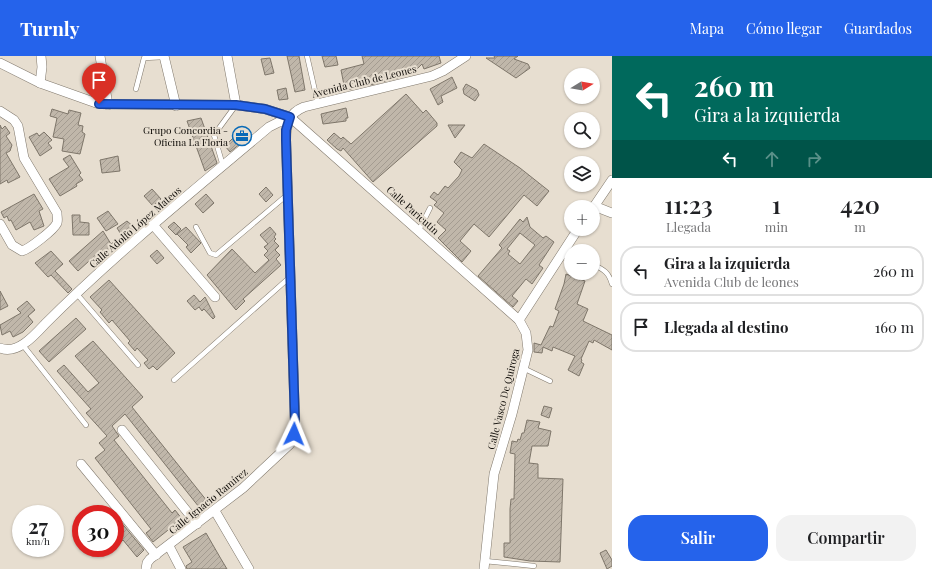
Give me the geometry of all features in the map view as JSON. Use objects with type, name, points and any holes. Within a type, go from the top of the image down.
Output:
[{"type":"street","points":[[40,83],[42,67],[41,56]]},
{"type":"street","points":[[100,56],[108,105]]},
{"type":"street","points":[[164,56],[176,106]]},
{"type":"street","points":[[227,56],[236,105]]},
{"type":"street","name":"Avenida Club de Leones","points":[[289,120],[299,109],[432,76],[443,71],[466,56]]},
{"type":"street","points":[[0,63],[40,83],[91,103],[108,105],[176,106],[236,105],[265,109],[289,120]]},
{"type":"street","points":[[0,111],[14,120],[18,126],[24,158],[56,213],[57,218],[56,225],[31,247],[22,251],[12,245],[0,224]]},
{"type":"street","name":"Calle Adolfo López Mateos","points":[[0,348],[6,351],[12,350],[22,344],[76,293],[273,124],[289,120]]},
{"type":"street","name":"Calle Ignacio Ramírez","points":[[146,569],[147,563],[156,555],[243,488],[290,444],[294,434],[295,415],[287,195],[286,130],[289,120]]},
{"type":"street","name":"Calle Paricutín","points":[[289,120],[419,230],[519,320]]},
{"type":"street","points":[[599,200],[612,180]]},
{"type":"street","points":[[600,209],[612,213]]},
{"type":"street","points":[[154,226],[215,297]]},
{"type":"street","points":[[519,320],[573,236]]},
{"type":"street","name":"Calle Vasco De Quiroga","points":[[484,565],[494,474],[512,414],[528,342],[526,333],[519,320]]},
{"type":"street","points":[[122,430],[197,524]]},
{"type":"street","points":[[81,464],[156,555]]},
{"type":"street","points":[[215,511],[249,569]]},
{"type":"street","points":[[169,546],[181,569]]},
{"type":"lane","points":[[136,89],[144,58],[164,56]]},
{"type":"lane","points":[[307,56],[318,104]]},
{"type":"lane","points":[[223,166],[214,135],[236,105]]},
{"type":"lane","points":[[196,226],[210,253],[216,255],[287,195]]},
{"type":"lane","points":[[419,230],[430,208]]},
{"type":"lane","points":[[600,268],[604,269],[610,277],[612,284]]},
{"type":"lane","points":[[174,380],[290,277]]},
{"type":"lane","points":[[76,293],[138,365]]},
{"type":"lane","points":[[22,344],[86,425]]},
{"type":"lane","points":[[523,368],[550,381]]},
{"type":"lane","points":[[484,565],[534,566]]},
{"type":"building","points":[[287,56],[299,56],[305,90],[295,92]]},
{"type":"building","points":[[322,56],[336,56],[338,65],[325,67]]},
{"type":"building","points":[[362,56],[439,56],[441,63],[424,69],[422,64],[415,71],[402,71],[403,75],[398,78],[370,85],[368,80],[351,84],[352,89],[345,90],[341,70],[364,64]]},
{"type":"building","points":[[494,56],[518,56],[514,59],[528,64],[530,68],[516,78],[486,58],[495,58]]},
{"type":"building","points":[[270,58],[274,73],[265,75],[261,59]]},
{"type":"building","points":[[452,77],[457,88],[441,96],[443,102],[438,105],[430,89]]},
{"type":"building","points":[[466,84],[477,90],[479,95],[475,101],[464,94],[463,89]]},
{"type":"building","points":[[286,88],[288,99],[279,100],[277,90]]},
{"type":"building","points":[[406,94],[423,113],[426,110],[437,123],[437,126],[373,182],[343,148],[341,151],[337,149],[327,140],[334,133],[341,139],[343,137],[351,144]]},
{"type":"building","points":[[346,108],[348,118],[346,118],[346,121],[323,124],[321,114]]},
{"type":"building","points":[[52,109],[68,114],[69,110],[81,113],[78,125],[83,126],[82,132],[85,134],[80,154],[62,151],[64,139],[53,137],[57,118],[50,116]]},
{"type":"building","points":[[201,118],[217,163],[205,171],[187,121]]},
{"type":"building","points":[[0,125],[2,129],[5,126],[10,133],[6,136],[12,145],[10,151],[6,153],[20,177],[8,183],[7,180],[0,184]]},
{"type":"building","points":[[448,125],[465,125],[455,138]]},
{"type":"building","points":[[243,128],[251,135],[230,152],[225,146]]},
{"type":"building","points":[[44,132],[52,140],[48,143],[52,148],[40,156],[29,137],[37,133],[39,136]]},
{"type":"building","points":[[484,144],[520,168],[549,191],[537,206],[524,195],[489,237],[474,224],[460,241],[471,251],[462,262],[438,238],[446,230],[437,222],[444,213],[434,205],[437,202],[430,197],[434,192],[438,195],[445,186],[448,188],[459,176],[462,170],[454,162],[461,152],[472,158]]},
{"type":"building","points":[[70,155],[81,173],[79,175],[83,180],[76,184],[77,186],[60,196],[49,179],[69,167],[63,159]]},
{"type":"building","points":[[118,156],[120,171],[102,173],[100,160]]},
{"type":"building","points":[[266,187],[273,195],[266,202],[259,194]]},
{"type":"building","points":[[152,189],[161,199],[153,206],[144,196]]},
{"type":"building","points":[[34,194],[43,209],[39,211],[44,226],[34,230],[30,222],[16,230],[11,220],[9,221],[7,216],[4,218],[1,212]]},
{"type":"building","points":[[206,194],[214,203],[203,213],[195,204]]},
{"type":"building","points":[[108,211],[118,224],[106,231],[97,218]]},
{"type":"building","points":[[72,215],[80,215],[80,222],[89,223],[89,235],[73,235]]},
{"type":"building","points":[[527,217],[530,227],[543,238],[546,236],[554,242],[539,265],[543,268],[532,284],[526,279],[512,296],[518,301],[513,307],[478,276],[502,248],[499,245],[520,219],[523,222]],"holes":[[[520,233],[535,245],[520,264],[508,254],[510,251],[507,249]]]},
{"type":"building","points":[[127,221],[136,229],[130,234],[132,235],[95,268],[89,261],[78,271],[69,261],[103,231],[111,244],[122,236],[117,228]]},
{"type":"building","points":[[174,222],[181,229],[176,235],[168,227]]},
{"type":"building","points":[[186,227],[201,243],[191,253],[186,247],[188,245],[177,234]]},
{"type":"building","points":[[270,227],[276,234],[274,237],[276,239],[274,241],[279,246],[275,250],[280,255],[276,259],[281,265],[243,299],[245,301],[236,310],[207,275],[232,249],[255,273],[269,260],[264,255],[268,251],[264,247],[268,244],[260,235]]},
{"type":"building","points":[[157,250],[164,258],[157,264],[150,256]]},
{"type":"building","points":[[51,251],[63,264],[55,271],[72,289],[68,293],[51,275],[48,277],[35,263]]},
{"type":"building","points":[[109,280],[175,353],[157,370],[153,366],[149,369],[144,363],[148,360],[137,348],[135,351],[128,343],[130,341],[112,320],[109,323],[100,312],[102,310],[90,297]]},
{"type":"building","points":[[565,280],[585,281],[577,304],[588,309],[583,321],[612,335],[612,350],[594,340],[593,343],[589,341],[581,359],[581,362],[584,364],[579,376],[568,370],[575,356],[553,347],[552,351],[543,347],[542,353],[534,352],[534,343],[541,345],[550,326],[553,327],[559,311],[555,309]]},
{"type":"building","points":[[0,291],[8,306],[0,310]]},
{"type":"building","points":[[194,295],[200,302],[205,297],[215,317],[213,319],[204,309],[202,311],[199,307],[195,310],[187,301]]},
{"type":"building","points":[[27,301],[35,310],[28,316],[33,322],[23,332],[13,337],[10,331],[2,335],[0,325],[21,313],[17,309]]},
{"type":"building","points":[[76,318],[86,329],[49,362],[39,351]]},
{"type":"building","points":[[93,341],[143,397],[132,407],[207,501],[199,507],[125,414],[112,426],[119,436],[114,440],[172,513],[175,510],[182,519],[153,542],[146,533],[151,529],[95,458],[105,450],[99,443],[107,436],[86,413],[91,409],[57,371],[64,365],[88,392],[99,383],[75,356]]},
{"type":"building","points":[[544,406],[552,408],[549,418],[541,415]]},
{"type":"building","points":[[527,420],[540,422],[538,428],[551,431],[548,446],[532,446],[529,463],[538,464],[538,478],[563,479],[560,562],[530,561],[504,557],[504,543],[510,543],[510,509],[511,499],[514,499],[515,454],[510,453],[512,441],[517,442],[518,439],[520,440],[522,433],[524,433]]},
{"type":"building","points":[[124,526],[144,550],[137,557],[124,541]]},
{"type":"building","points":[[206,533],[227,569],[187,569],[186,566],[192,562],[183,547]]},
{"type":"building","points":[[606,550],[612,560],[612,566],[607,569],[600,553]]},
{"type":"place","name":"Grupo Concordia - Oficina La Floria","points":[[242,136]]},
{"type":"route","points":[[99,104],[176,106],[236,105],[265,109],[290,117],[287,122],[286,140],[295,422],[294,434]]}]
